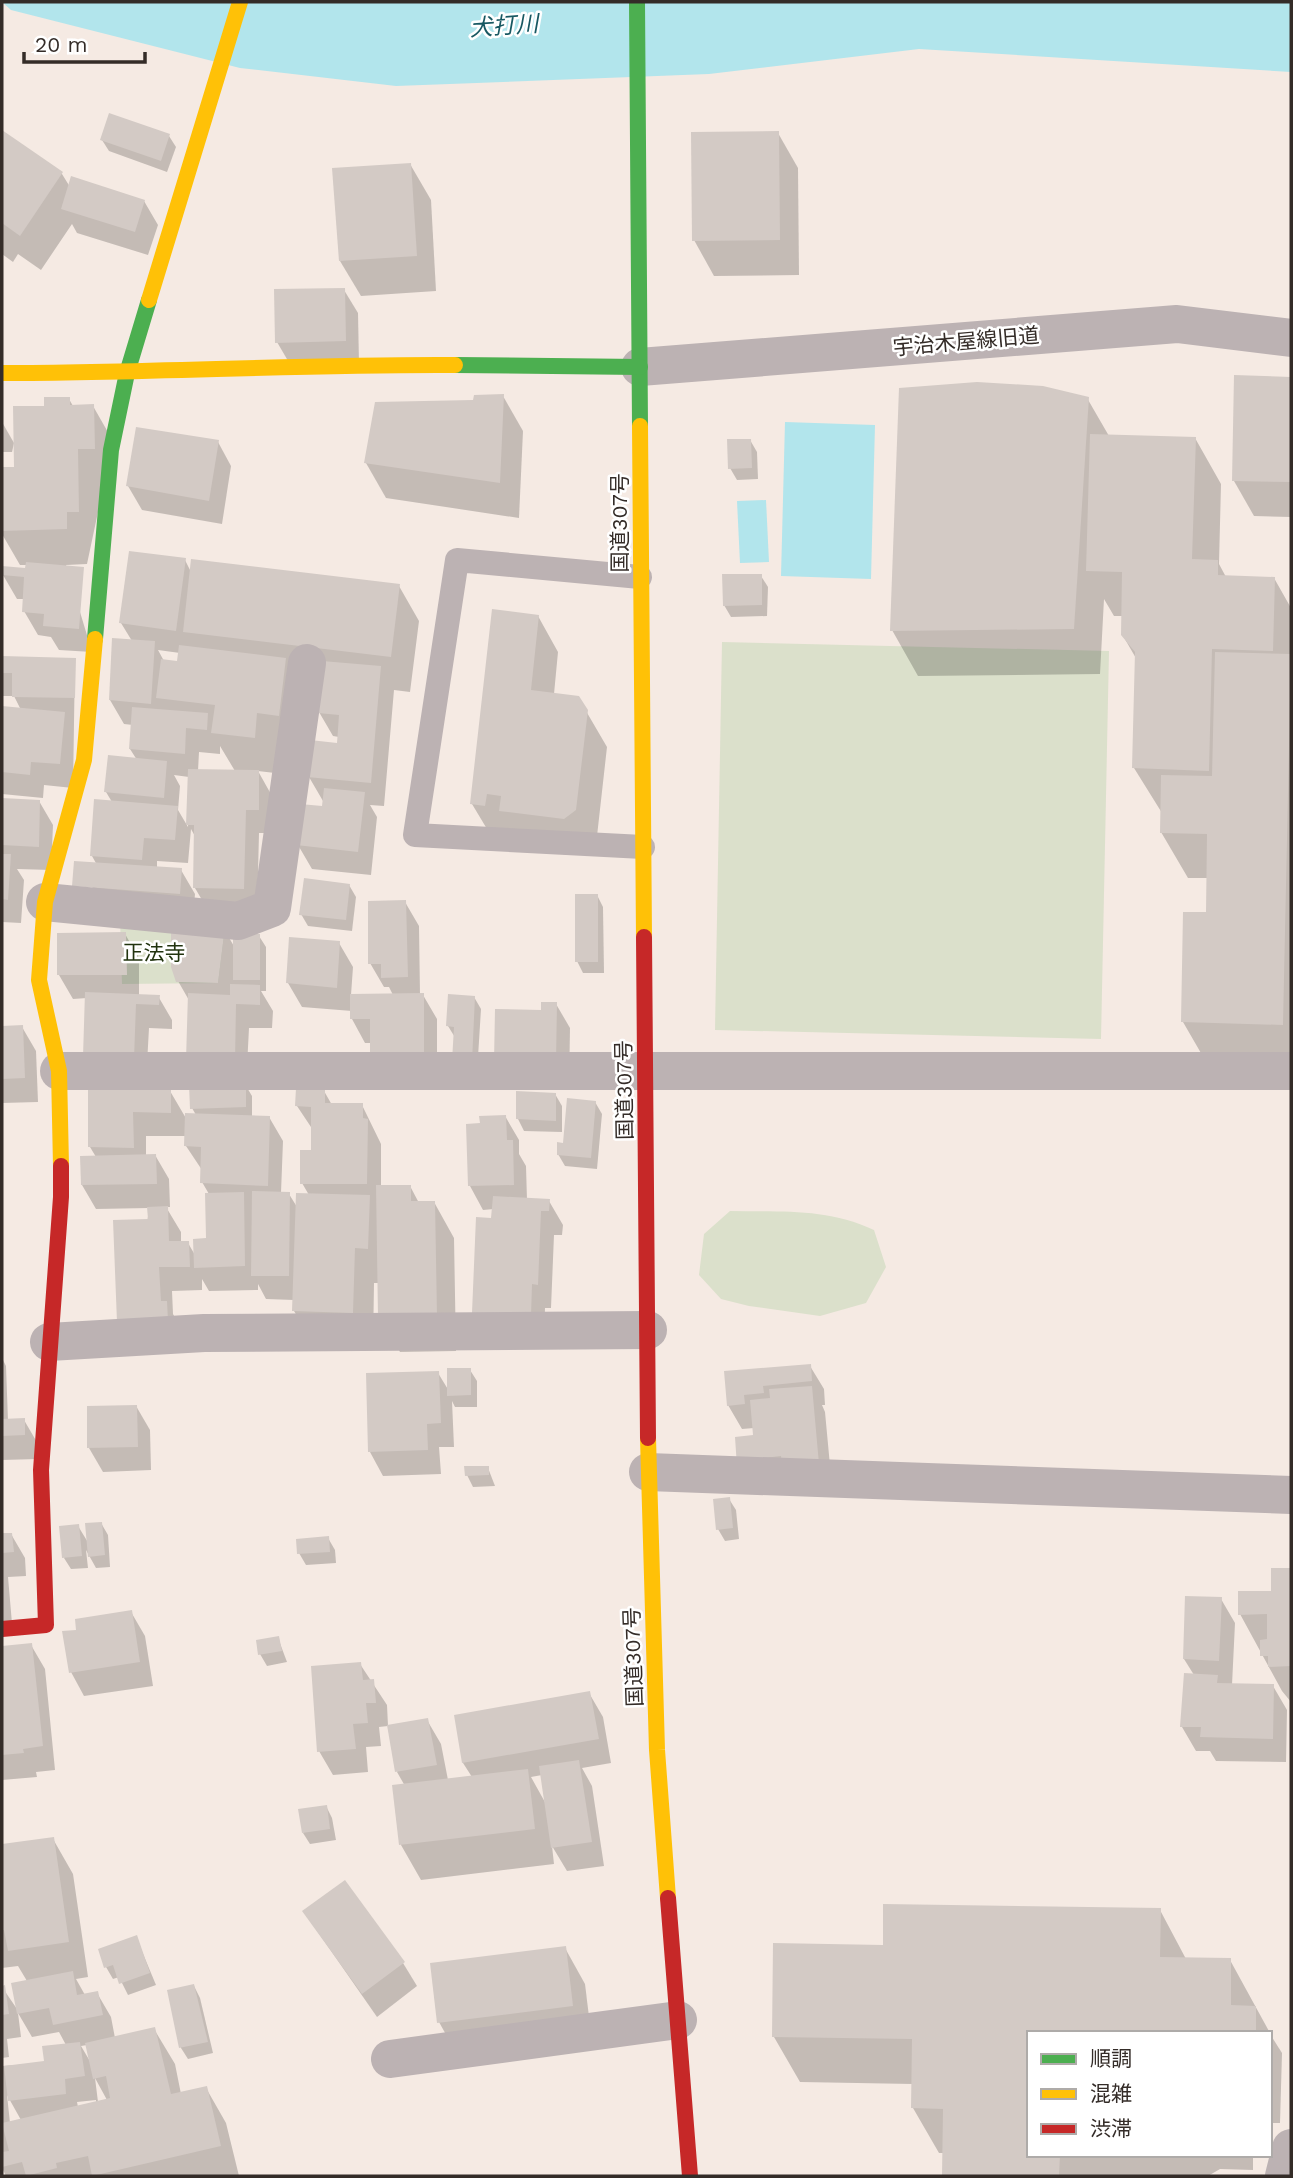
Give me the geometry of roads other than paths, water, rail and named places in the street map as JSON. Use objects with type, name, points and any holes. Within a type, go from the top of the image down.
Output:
[{"type":"main road","points":[[2,1629],[46,1625],[41,1470],[61,1197],[59,1071],[39,980],[45,902],[84,760],[111,450],[127,373],[240,2]]},
{"type":"main road","name":"国道307号","points":[[637,2],[648,1472],[657,1750],[690,2176]]},
{"type":"main road","points":[[2,373],[127,373],[335,364],[640,367]]},
{"type":"street","name":"宇治木屋線旧道","points":[[640,367],[1177,324],[1291,338]]},
{"type":"street","points":[[45,902],[238,921],[272,908],[307,663]]},
{"type":"street","points":[[59,1071],[1291,1071]]},
{"type":"street","points":[[49,1342],[204,1333],[649,1330]]},
{"type":"street","points":[[648,1472],[1291,1495]]},
{"type":"street","points":[[390,2059],[678,2020]]},
{"type":"street","points":[[1284,2176],[1291,2148]]},
{"type":"lane","points":[[640,577],[457,560],[415,835],[643,847]]},
{"type":"water","name":"犬打川","points":[[2,2],[1291,2],[1291,72],[919,49],[709,74],[396,86],[240,68],[11,10]]},
{"type":"water","points":[[785,422],[875,425],[871,579],[781,576]]},
{"type":"water","points":[[766,500],[769,562],[740,563],[737,501]]},
{"type":"park label","name":"正法寺","points":[[154,952]]}]
